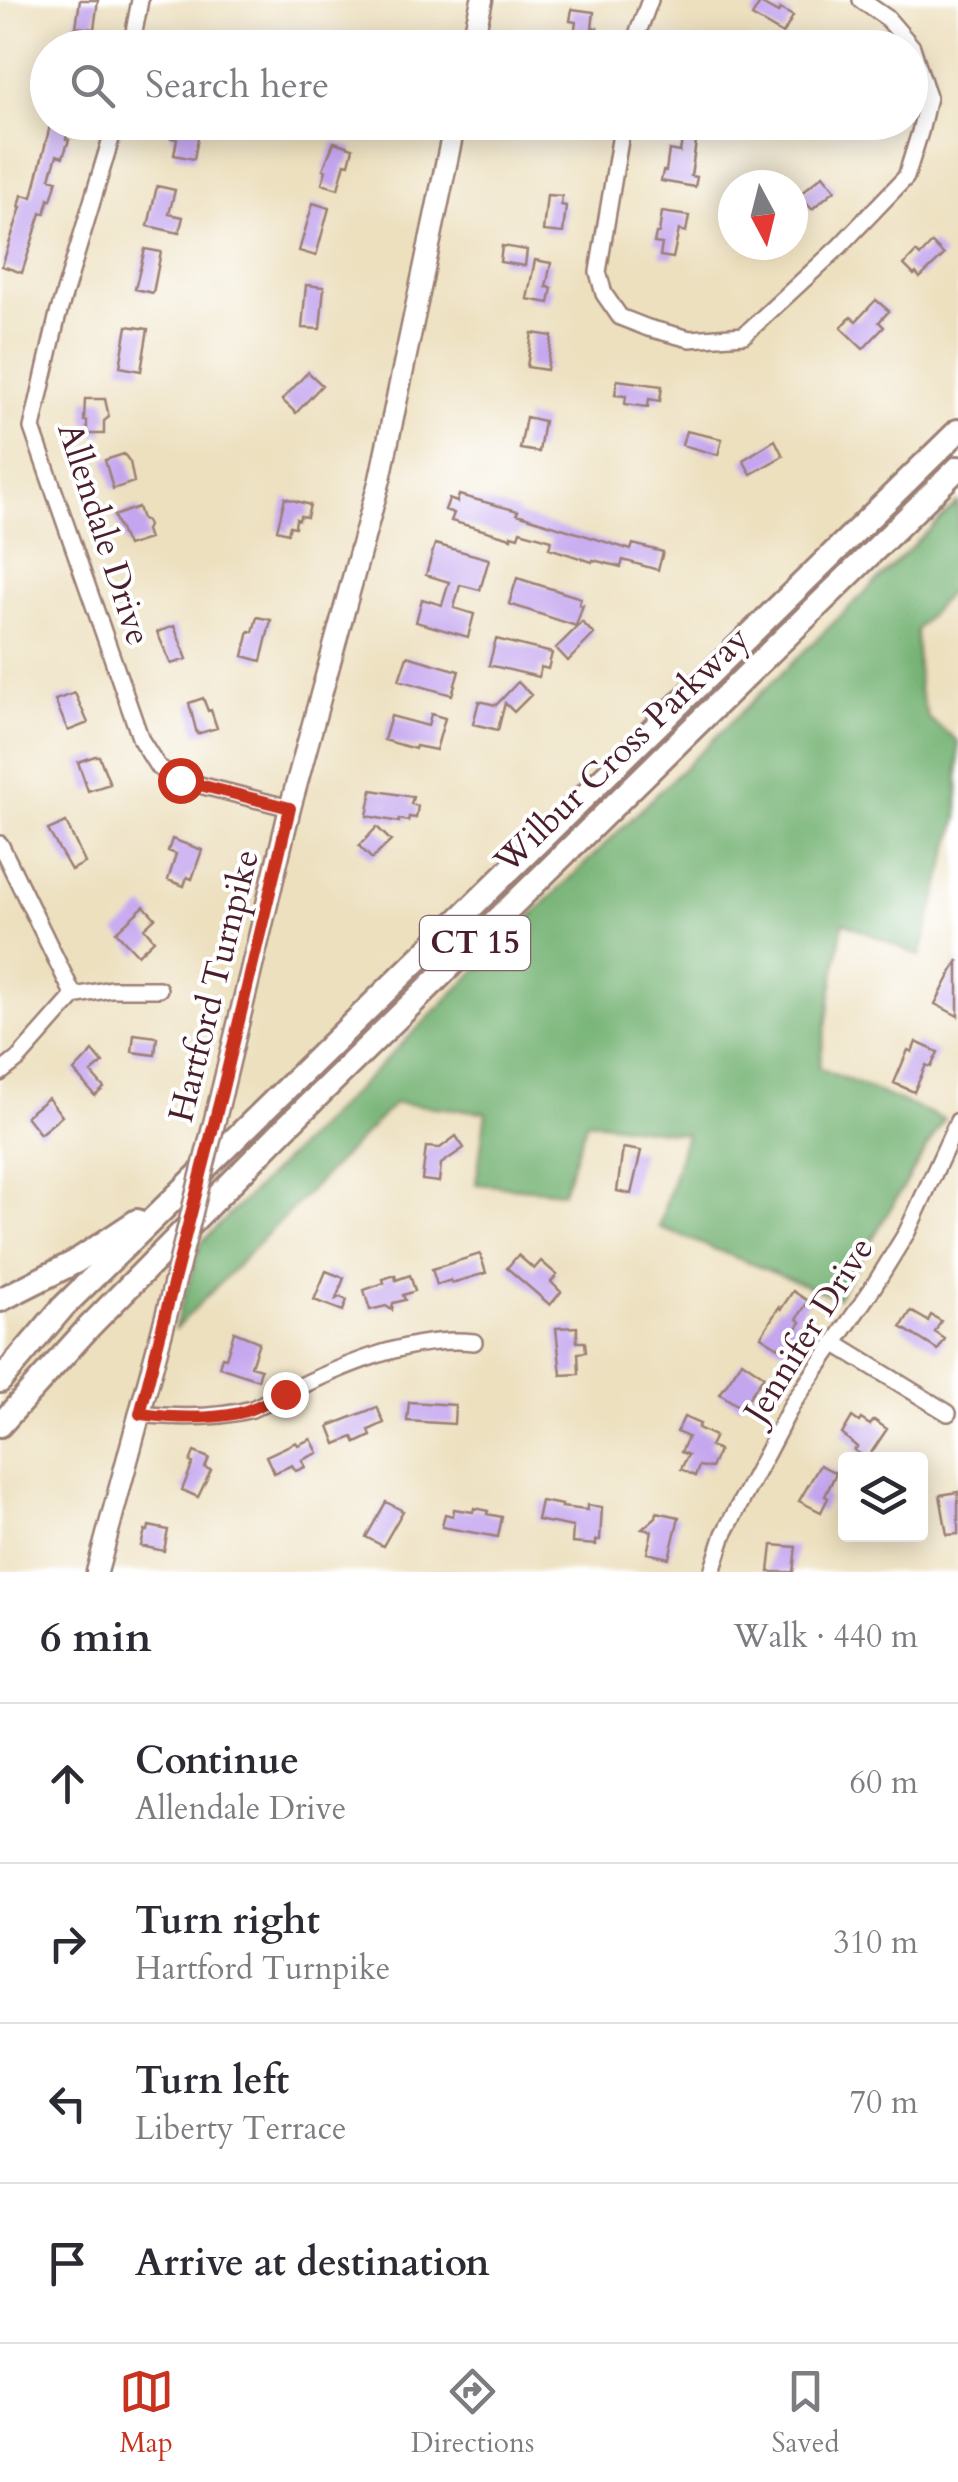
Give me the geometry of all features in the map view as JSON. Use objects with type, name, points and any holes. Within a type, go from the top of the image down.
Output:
[{"type":"highway","name":"Wilbur Cross Parkway","points":[[0,1381],[63,1307],[958,430]]},
{"type":"highway","name":"Wilbur Cross Parkway","points":[[0,1425],[89,1327],[285,1128],[958,468]]},
{"type":"highway","points":[[0,1300],[75,1262],[182,1192]]},
{"type":"main road","points":[[476,30],[482,0]]},
{"type":"main road","name":"Hartford Turnpike","points":[[97,1572],[169,1305],[290,808],[380,479],[452,140]]},
{"type":"street","points":[[134,30],[140,0]]},
{"type":"street","points":[[639,30],[650,0]]},
{"type":"street","points":[[861,0],[897,30]]},
{"type":"street","name":"Allendale Drive","points":[[110,140],[56,318],[32,428],[141,740],[158,767],[180,780],[290,808]]},
{"type":"street","points":[[620,140],[598,272],[604,294],[620,317],[690,339],[744,335],[840,246],[906,176],[917,140]]},
{"type":"street","points":[[0,844],[74,996]]},
{"type":"street","points":[[0,1074],[74,996],[111,988],[160,989]]},
{"type":"street","name":"Jennifer Drive","points":[[712,1572],[724,1534],[793,1404],[907,1232],[958,1122]]},
{"type":"street","points":[[140,1414],[234,1414],[392,1351],[434,1341],[474,1342]]},
{"type":"street","points":[[834,1343],[948,1413]]},
{"type":"green space","points":[[958,502],[958,582],[916,630],[919,690],[928,718],[958,741],[958,817],[920,956],[843,922],[819,1068],[944,1119],[837,1298],[659,1227],[686,1134],[587,1121],[563,1192],[476,1184],[486,1112],[395,1103],[174,1330],[201,1243]]},
{"type":"building","points":[[80,0],[98,0],[94,29],[76,27]]},
{"type":"building","points":[[760,3],[793,16],[785,30],[776,30],[752,16]]},
{"type":"building","points":[[572,9],[594,12],[592,28],[597,30],[575,30],[576,22],[570,21]]},
{"type":"building","points":[[46,140],[69,140],[63,157],[57,155],[50,178],[57,180],[45,214],[41,213],[22,273],[2,266],[22,195],[32,197]]},
{"type":"building","points":[[177,140],[198,140],[194,159],[174,155]]},
{"type":"building","points":[[682,140],[696,142],[691,176],[697,177],[695,187],[661,181],[669,150],[680,152]]},
{"type":"building","points":[[334,142],[353,148],[338,189],[322,184],[326,170],[323,169]]},
{"type":"building","points":[[823,175],[835,190],[812,209],[808,205],[808,188]]},
{"type":"building","points":[[157,186],[175,190],[169,214],[183,217],[179,233],[148,226]]},
{"type":"building","points":[[547,195],[562,196],[561,205],[566,206],[563,233],[543,231]]},
{"type":"building","points":[[313,203],[329,208],[316,256],[299,251]]},
{"type":"building","points":[[662,212],[689,216],[686,232],[679,230],[673,258],[660,256],[662,244],[654,243]]},
{"type":"building","points":[[932,243],[944,255],[920,278],[904,265]]},
{"type":"building","points":[[502,246],[527,250],[525,266],[500,262]]},
{"type":"building","points":[[145,249],[161,252],[153,293],[135,289]]},
{"type":"building","points":[[535,260],[551,263],[546,287],[552,288],[549,303],[527,299]]},
{"type":"building","points":[[306,285],[324,287],[320,329],[302,328]]},
{"type":"building","points":[[876,300],[889,311],[879,322],[884,327],[863,349],[841,328],[851,317],[856,321]]},
{"type":"building","points":[[127,326],[148,329],[141,371],[120,367]]},
{"type":"building","points":[[532,333],[552,336],[547,370],[527,367]]},
{"type":"building","points":[[308,372],[322,385],[296,413],[282,400]]},
{"type":"building","points":[[617,380],[662,386],[660,401],[649,399],[648,407],[625,404],[626,396],[615,395]]},
{"type":"building","points":[[85,399],[105,399],[109,417],[104,421],[104,434],[87,434]]},
{"type":"building","points":[[526,417],[544,421],[539,452],[520,449]]},
{"type":"building","points":[[686,431],[722,439],[718,455],[682,445]]},
{"type":"building","points":[[775,440],[783,456],[751,474],[743,460]]},
{"type":"building","points":[[124,454],[134,482],[113,489],[105,460]]},
{"type":"building","points":[[459,495],[631,550],[633,544],[663,552],[658,570],[623,560],[621,567],[592,562],[549,548],[552,540],[520,531],[518,537],[511,538],[451,521],[454,513],[445,510],[449,499],[457,502]]},
{"type":"building","points":[[285,498],[310,505],[307,517],[296,519],[295,527],[290,526],[288,533],[277,530]]},
{"type":"building","points":[[138,507],[148,526],[149,539],[127,546],[114,516]]},
{"type":"building","points":[[435,544],[489,559],[480,590],[460,585],[454,608],[474,614],[468,637],[416,622],[422,599],[442,605],[449,582],[426,575]]},
{"type":"building","points":[[517,578],[581,598],[579,604],[583,605],[576,626],[509,604]]},
{"type":"building","points":[[257,617],[271,620],[261,661],[243,656]]},
{"type":"building","points":[[582,622],[594,634],[568,661],[556,648]]},
{"type":"building","points":[[174,626],[187,659],[171,664],[157,632]]},
{"type":"building","points":[[496,639],[552,653],[548,669],[541,667],[539,677],[489,665]]},
{"type":"building","points":[[407,656],[459,671],[452,695],[399,680]]},
{"type":"building","points":[[518,682],[531,695],[514,712],[505,703],[498,730],[473,724],[479,701],[496,705]]},
{"type":"building","points":[[75,693],[88,723],[68,731],[55,700]]},
{"type":"building","points":[[203,698],[217,728],[197,734],[189,703]]},
{"type":"building","points":[[431,714],[445,718],[436,750],[384,740],[391,716],[428,726]]},
{"type":"building","points":[[99,756],[110,784],[88,791],[78,762]]},
{"type":"building","points":[[372,790],[413,797],[411,804],[418,806],[416,818],[399,822],[367,816]]},
{"type":"building","points":[[66,822],[85,863],[71,870],[48,830]]},
{"type":"building","points":[[377,827],[391,841],[372,859],[359,846]]},
{"type":"building","points":[[172,839],[202,850],[192,879],[187,877],[184,886],[168,880],[176,854],[168,851]]},
{"type":"building","points":[[144,906],[155,918],[144,928],[154,940],[138,955],[116,932]]},
{"type":"building","points":[[958,960],[958,1016],[935,1004]]},
{"type":"building","points":[[134,1034],[157,1037],[155,1055],[132,1052]]},
{"type":"building","points":[[916,1042],[938,1052],[931,1067],[926,1065],[914,1092],[894,1083],[908,1050],[912,1052]]},
{"type":"building","points":[[93,1051],[103,1063],[91,1073],[104,1088],[95,1096],[74,1071]]},
{"type":"building","points":[[48,1098],[62,1116],[40,1134],[26,1116]]},
{"type":"building","points":[[456,1136],[464,1148],[441,1164],[439,1182],[422,1180],[426,1147],[440,1148]]},
{"type":"building","points":[[623,1148],[641,1151],[631,1194],[617,1191]]},
{"type":"building","points":[[480,1254],[486,1273],[437,1285],[432,1269]]},
{"type":"building","points":[[518,1255],[534,1269],[541,1261],[557,1275],[551,1282],[561,1292],[550,1305],[507,1268]]},
{"type":"building","points":[[326,1271],[344,1278],[336,1299],[347,1300],[343,1311],[314,1300]]},
{"type":"building","points":[[395,1275],[396,1280],[410,1275],[415,1291],[403,1295],[405,1300],[393,1303],[392,1310],[386,1306],[370,1310],[364,1290]]},
{"type":"building","points":[[793,1291],[808,1301],[797,1319],[801,1322],[783,1350],[761,1336]]},
{"type":"building","points":[[911,1311],[928,1321],[931,1315],[941,1321],[935,1332],[945,1339],[938,1350],[901,1327]]},
{"type":"building","points":[[577,1327],[577,1342],[585,1342],[586,1352],[578,1353],[579,1374],[561,1375],[556,1328]]},
{"type":"building","points":[[234,1332],[259,1342],[251,1366],[261,1369],[258,1380],[219,1367]]},
{"type":"building","points":[[742,1361],[764,1376],[740,1407],[720,1394]]},
{"type":"building","points":[[409,1402],[455,1405],[454,1424],[407,1421]]},
{"type":"building","points":[[377,1407],[384,1423],[369,1430],[371,1436],[356,1443],[353,1437],[336,1444],[329,1426]]},
{"type":"building","points":[[684,1417],[715,1436],[710,1446],[719,1450],[711,1468],[699,1466],[695,1476],[681,1469],[688,1455],[681,1452],[688,1437],[677,1432]]},
{"type":"building","points":[[852,1417],[870,1425],[874,1420],[887,1429],[872,1452],[857,1452],[857,1447],[842,1434]]},
{"type":"building","points":[[311,1439],[318,1453],[302,1460],[305,1467],[296,1471],[292,1465],[274,1473],[266,1456]]},
{"type":"building","points":[[194,1452],[209,1458],[205,1468],[211,1470],[198,1497],[182,1490]]},
{"type":"building","points":[[820,1465],[836,1473],[821,1512],[799,1501]]},
{"type":"building","points":[[958,1492],[958,1534],[947,1535],[940,1495]]},
{"type":"building","points":[[541,1501],[587,1510],[587,1505],[602,1507],[600,1540],[596,1540],[596,1545],[572,1543],[573,1527],[537,1520]]},
{"type":"building","points":[[386,1502],[403,1511],[383,1546],[366,1537]]},
{"type":"building","points":[[474,1508],[502,1517],[498,1537],[442,1527],[445,1514],[453,1516],[454,1509],[473,1512]]},
{"type":"building","points":[[657,1512],[679,1517],[669,1558],[647,1553],[652,1531],[642,1529]]},
{"type":"building","points":[[149,1526],[168,1530],[164,1551],[141,1546]]},
{"type":"building","points":[[772,1545],[796,1547],[793,1572],[769,1572]]},
{"type":"route","points":[[180,780],[290,808],[140,1414],[234,1414],[285,1394]]}]
